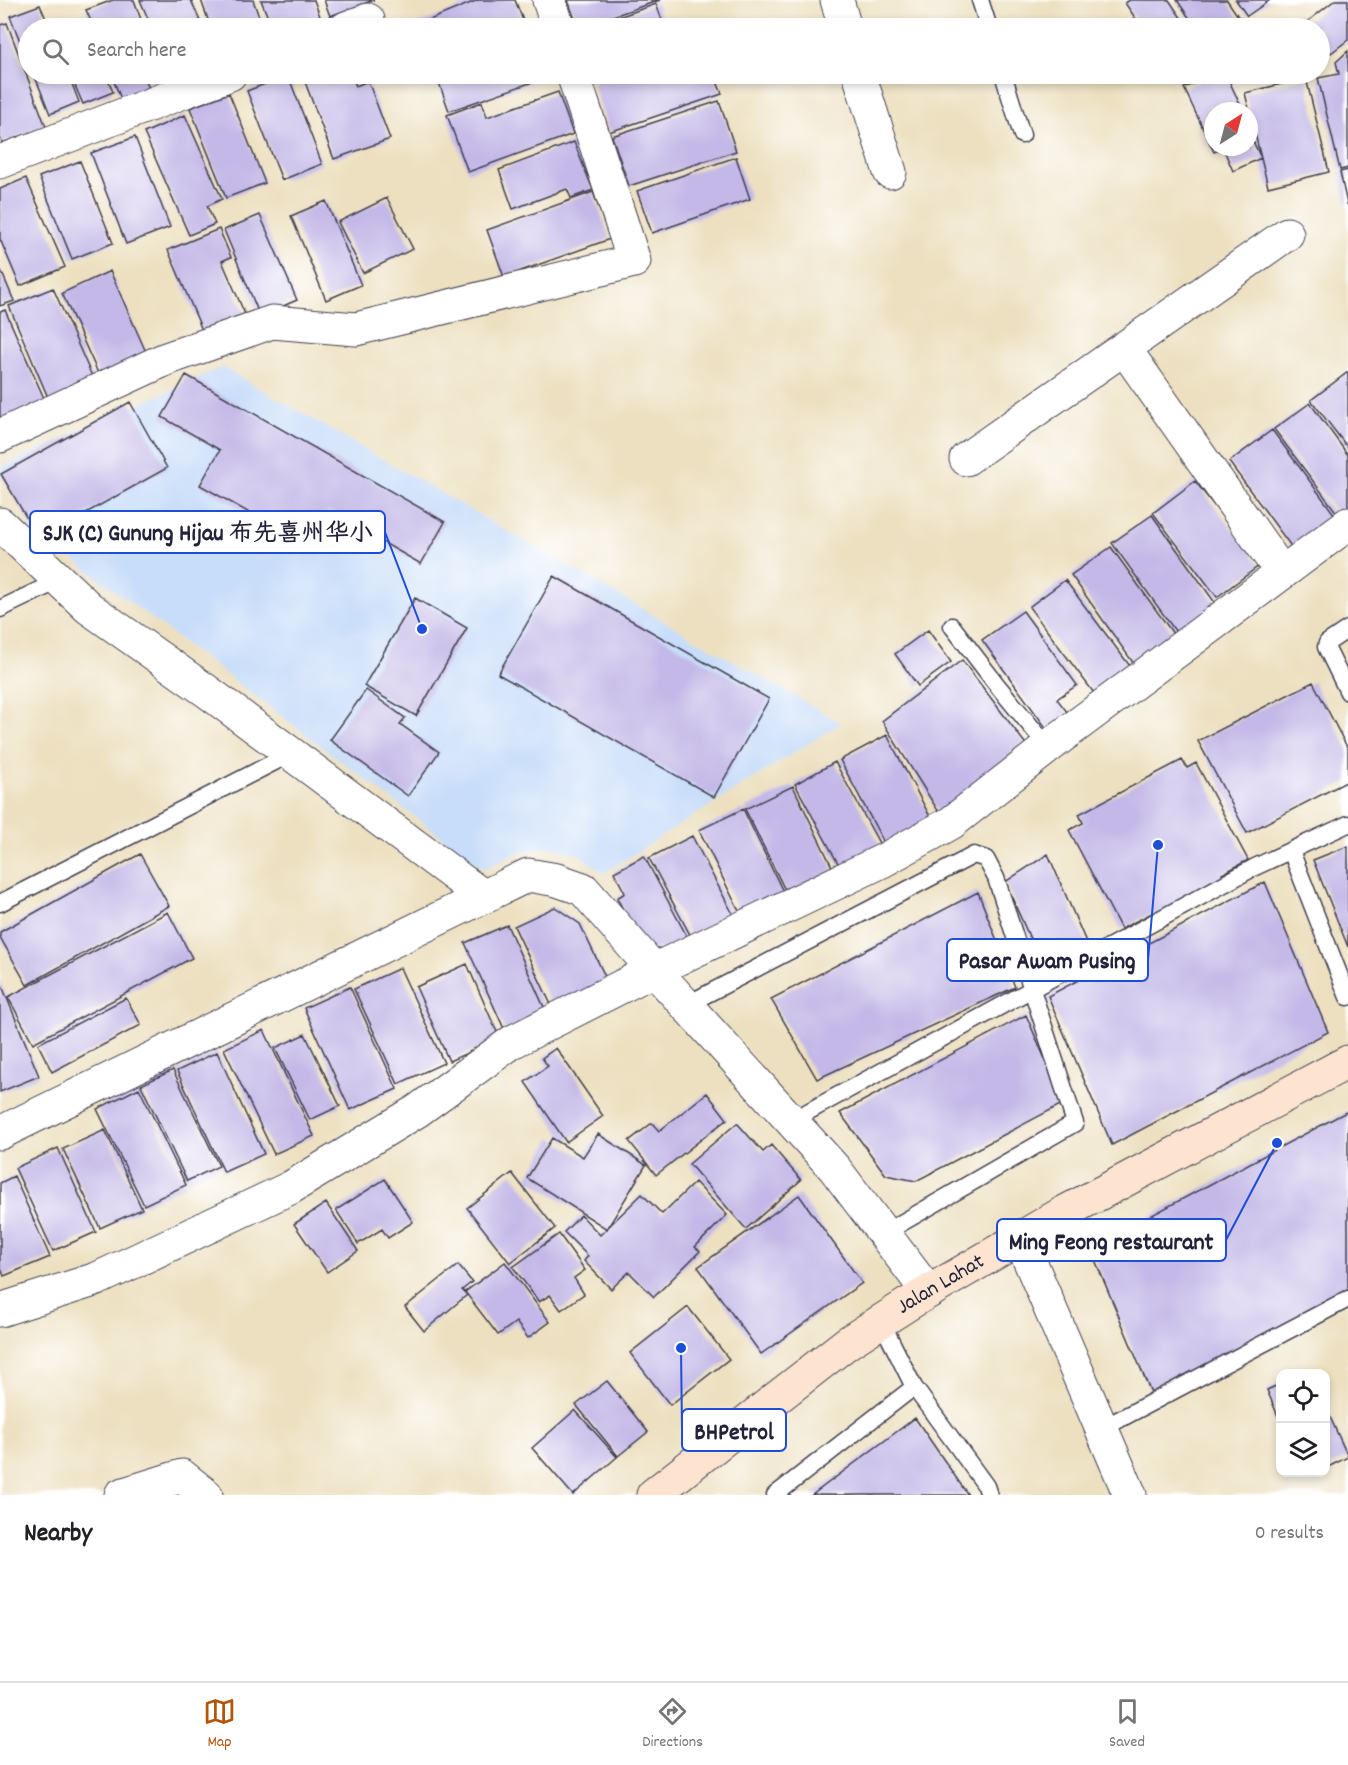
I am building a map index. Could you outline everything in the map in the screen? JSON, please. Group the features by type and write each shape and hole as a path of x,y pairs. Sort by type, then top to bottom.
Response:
{"main road":[{"name":"Jalan Lahat","path":"660,1493 847,1343 881,1321 1063,1213 1348,1062"}],"street":[{"path":"549,0 555,18"},
{"path":"837,0 842,18"},
{"path":"0,162 204,84"},
{"path":"0,436 166,358 272,322 356,329 634,261 576,84"},
{"path":"862,84 890,172"},
{"path":"966,459 1287,234"},
{"path":"1124,348 1282,573"},
{"path":"0,1310 97,1279 290,1188 417,1111 512,1042 654,970 882,861 951,823 1048,747 1348,524"},
{"path":"0,525 89,608 208,692 484,897"},
{"path":"0,1133 528,875 556,880 582,889 835,1169 928,1292"},
{"path":"1020,1238 1130,1495"},
{"path":"121,1495 182,1476 206,1495"}],"lane":[{"path":"980,0 986,18"},
{"path":"1006,84 1022,135"},
{"path":"0,609 60,580"},
{"path":"952,626 997,686 1048,747"},
{"path":"1348,629 1327,643 1326,647 1348,692"},
{"path":"0,903 290,754"},
{"path":"791,1121 1255,867 1348,824"},
{"path":"1291,851 1348,997"},
{"path":"686,1005 974,855 986,859 996,878 1075,1123 884,1233"},
{"path":"1101,1429 1348,1299"},
{"path":"881,1321 914,1387 986,1486 989,1495"},
{"path":"775,1495 914,1387"}],"shaded area":[{"path":"222,367 841,723 604,873 578,854 549,847 518,852 484,869 41,535 0,473 0,468"}],"building":[{"path":"113,0 134,0 140,18 90,18 86,10"},
{"path":"140,0 191,0 199,18 148,18"},
{"path":"201,0 253,0 259,18 207,18"},
{"path":"261,0 314,0 321,18 268,18"},
{"path":"324,0 374,0 330,16"},
{"path":"478,0 515,0 522,18 434,18"},
{"path":"568,0 660,0 607,18 574,18"},
{"path":"1130,0 1169,0 1181,18 1135,18 1125,3"},
{"path":"1177,0 1227,0 1239,18 1189,18"},
{"path":"1236,0 1270,0 1247,16"},
{"path":"1335,0 1348,0 1348,40 1331,53 1330,18 1312,18"},
{"path":"656,4 661,18 616,18"},
{"path":"40,5 46,18 18,18 18,36 10,16"},
{"path":"7,23 18,52 18,84 30,84 46,127 2,143 0,137 0,25"},
{"path":"1348,51 1348,168 1340,170 1319,84 1330,84 1330,76 1339,74 1336,62"},
{"path":"38,84 72,84 79,102 50,114"},
{"path":"74,84 110,84 113,92 83,104"},
{"path":"115,84 147,84 149,88 121,99"},
{"path":"265,84 291,84 322,164 282,180 247,91"},
{"path":"306,84 355,84 356,86 369,84 390,139 334,159"},
{"path":"440,84 527,84 449,111"},
{"path":"593,84 718,84 722,94 609,132"},
{"path":"1193,84 1231,84 1239,102 1204,102 1204,131 1184,88"},
{"path":"1282,84 1307,84 1329,172 1268,187 1258,146 1258,102 1247,102 1245,93"},
{"path":"558,92 573,134 468,172 447,115 482,102 487,117"},
{"path":"229,93 265,183 226,198 190,108"},
{"path":"719,101 736,151 629,186 612,136"},
{"path":"185,115 222,199 207,206 215,224 189,235 144,133"},
{"path":"135,137 170,227 126,244 91,153"},
{"path":"574,142 593,190 571,198 567,189 513,209 499,170"},
{"path":"1258,152 1261,158 1233,171 1226,156 1258,156"},
{"path":"736,157 750,199 652,233 637,191"},
{"path":"80,161 113,243 72,259 39,177"},
{"path":"1348,170 1348,203 1347,204 1340,172"},
{"path":"26,178 65,267 20,286 0,239 0,189"},
{"path":"593,192 610,239 504,277 487,230"},
{"path":"387,198 413,249 363,273 338,222"},
{"path":"326,201 361,285 326,300 291,216"},
{"path":"260,215 297,300 260,316 224,230"},
{"path":"219,229 231,257 222,261 247,319 205,337 168,250"},
{"path":"0,268 14,301 0,306"},
{"path":"110,271 150,361 102,382 62,293"},
{"path":"53,288 95,383 50,402 9,306"},
{"path":"5,310 47,405 0,425 0,312"},
{"path":"1348,372 1348,448 1311,400"},
{"path":"186,375 445,522 421,564 328,511 308,546 200,485 220,450 162,417"},
{"path":"130,402 167,468 39,539 1,474"},
{"path":"1310,403 1348,455 1348,517 1343,521 1274,429"},
{"path":"1272,430 1343,526 1299,557 1229,462"},
{"path":"1195,481 1260,565 1217,597 1153,513"},
{"path":"1152,515 1221,611 1181,639 1112,543"},
{"path":"1111,547 1174,635 1134,664 1071,575"},
{"path":"554,576 769,699 714,797 498,674"},
{"path":"1065,580 1130,666 1094,693 1029,607"},
{"path":"415,598 467,628 416,716 364,686"},
{"path":"1023,611 1077,685 1057,699 1068,713 1047,729 982,640"},
{"path":"928,630 951,662 918,686 895,654"},
{"path":"962,660 1028,747 940,814 882,721"},
{"path":"1313,682 1348,749 1348,781 1247,833 1198,741"},
{"path":"366,690 405,718 400,724 439,752 408,796 330,740"},
{"path":"887,735 936,828 889,852 840,760"},
{"path":"1182,760 1187,768 1196,763 1248,860 1222,874 1226,881 1155,918 1152,913 1121,929 1069,830 1083,823 1079,814"},
{"path":"835,762 886,856 846,878 795,784"},
{"path":"793,786 835,873 788,896 745,809"},
{"path":"743,809 788,902 745,923 699,830"},
{"path":"692,836 737,922 695,944 649,858"},
{"path":"1348,846 1348,947 1313,860"},
{"path":"140,854 169,906 27,985 0,937 0,932"},
{"path":"1048,854 1089,949 1044,970 1005,882"},
{"path":"644,856 692,946 665,960 659,948 647,954 617,898 625,893 614,872"},
{"path":"1265,882 1328,1032 1112,1145 1048,996"},
{"path":"978,892 1015,987 817,1079 771,999"},
{"path":"555,907 580,924 610,987 555,1013 514,926"},
{"path":"168,912 192,958 33,1043 8,997"},
{"path":"507,925 547,1014 506,1033 465,943"},
{"path":"467,964 500,1039 449,1061 416,987"},
{"path":"400,968 444,1063 398,1084 354,989"},
{"path":"0,981 39,1076 0,1092"},
{"path":"350,987 397,1089 350,1110 304,1008"},
{"path":"126,998 141,1025 52,1072 38,1044"},
{"path":"1026,1015 1064,1103 916,1181 886,1175 840,1113"},
{"path":"264,1030 314,1136 274,1154 224,1049"},
{"path":"305,1034 340,1106 310,1120 275,1048"},
{"path":"556,1048 603,1116 566,1142 525,1082 548,1066 542,1058"},
{"path":"217,1052 264,1154 224,1172 177,1071"},
{"path":"173,1070 219,1166 187,1181 141,1085"},
{"path":"139,1088 186,1185 144,1205 97,1109"},
{"path":"707,1093 727,1119 656,1175 629,1141 652,1123 659,1131"},
{"path":"1348,1111 1348,1295 1154,1400 1090,1248"},
{"path":"737,1123 763,1152 771,1145 801,1180 746,1229 689,1164"},
{"path":"105,1130 142,1209 100,1228 63,1149"},
{"path":"598,1134 646,1165 607,1229 527,1178 552,1138 583,1157"},
{"path":"58,1148 96,1232 53,1251 15,1168"},
{"path":"512,1173 555,1228 510,1263 467,1208"},
{"path":"14,1176 50,1257 4,1276 0,1266 0,1183"},
{"path":"385,1179 413,1222 388,1238 382,1229 358,1244 336,1210"},
{"path":"695,1182 727,1215 695,1247 700,1251 654,1297 629,1272 611,1289 584,1261 588,1256 564,1232 581,1215 600,1235 642,1194 662,1214"},
{"path":"799,1195 862,1283 761,1354 698,1267"},
{"path":"326,1203 358,1251 327,1272 294,1224"},
{"path":"559,1234 585,1270 574,1278 584,1294 561,1310 550,1295 539,1302 513,1267"},
{"path":"505,1262 550,1322 528,1338 516,1322 498,1335 465,1292"},
{"path":"458,1265 472,1282 462,1290 467,1295 424,1331 405,1307"},
{"path":"688,1307 729,1359 670,1405 630,1353"},
{"path":"607,1381 648,1432 618,1456 576,1405"},
{"path":"1276,1386 1276,1411 1267,1390"},
{"path":"575,1410 617,1457 573,1495 532,1448"},
{"path":"1330,1417 1348,1457 1330,1466"},
{"path":"915,1418 968,1495 812,1495"}],"place":[{"name":"SJK (C) Gunung Hijau 布先喜州华小","path":"422,629"},
{"name":"Pasar Awam Pusing","path":"1158,845"},
{"name":"Ming Feong restaurant","path":"1277,1143"},
{"name":"BHPetrol","path":"681,1348"}]}
